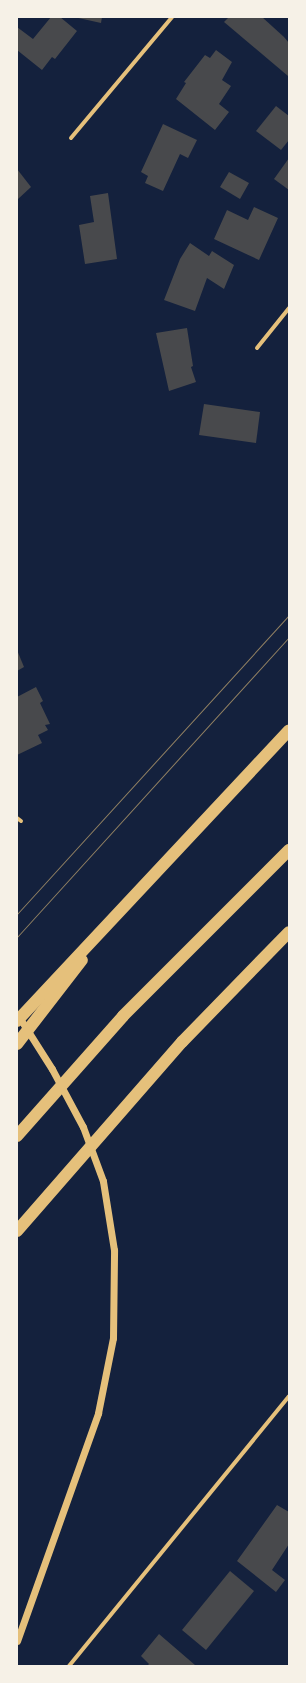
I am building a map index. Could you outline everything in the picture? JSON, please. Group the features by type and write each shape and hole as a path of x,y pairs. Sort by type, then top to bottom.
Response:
{"highway":[{"path":"17,1021 136,891 289,730"},
{"path":"17,1136 123,1016 289,850"},
{"path":"17,1044 136,891"},
{"path":"17,1231 182,1042 289,932"}],"street":[{"path":"70,138 172,17"},
{"path":"257,348 289,308"},
{"path":"17,1014 52,1069 83,1127 103,1181 114,1250 113,1338 98,1413 17,1641"},
{"path":"69,1666 289,1396"}],"building":[{"path":"51,17 60,17 77,31 55,59 52,57 42,70 17,50 17,27 33,39"},
{"path":"74,17 102,17 101,23"},
{"path":"229,17 262,17 284,37 289,43 288,76 224,22"},
{"path":"216,50 232,62 222,80 231,86 219,104 229,112 215,130 176,99 186,83 184,82 205,55 210,58"},
{"path":"276,106 289,116 289,140 281,150 256,131"},
{"path":"163,124 197,140 188,158 180,154 163,191 145,183 148,176 141,172"},
{"path":"289,158 289,190 274,179"},
{"path":"17,169 31,187 17,200"},
{"path":"229,172 249,183 240,199 220,187"},
{"path":"108,193 117,259 85,264 79,225 94,222 90,196"},
{"path":"254,207 278,218 259,260 214,239 227,210 248,220"},
{"path":"190,243 209,256 212,251 234,265 224,289 207,278 195,311 164,300 180,259"},
{"path":"187,328 193,366 191,367 196,382 169,391 156,333"},
{"path":"204,404 260,412 256,443 199,435"},
{"path":"17,650 24,667 17,671"},
{"path":"36,687 43,701 40,703 50,724 45,725 48,730 38,735 42,743 17,755 17,697"},
{"path":"277,1505 289,1512 289,1544 272,1570 285,1580 276,1592 237,1561"},
{"path":"230,1571 254,1591 206,1650 182,1630"},
{"path":"159,1634 195,1665 147,1666 149,1664 141,1656"}],"tram line":[{"path":"17,914 289,615"},
{"path":"17,937 289,637"}]}
